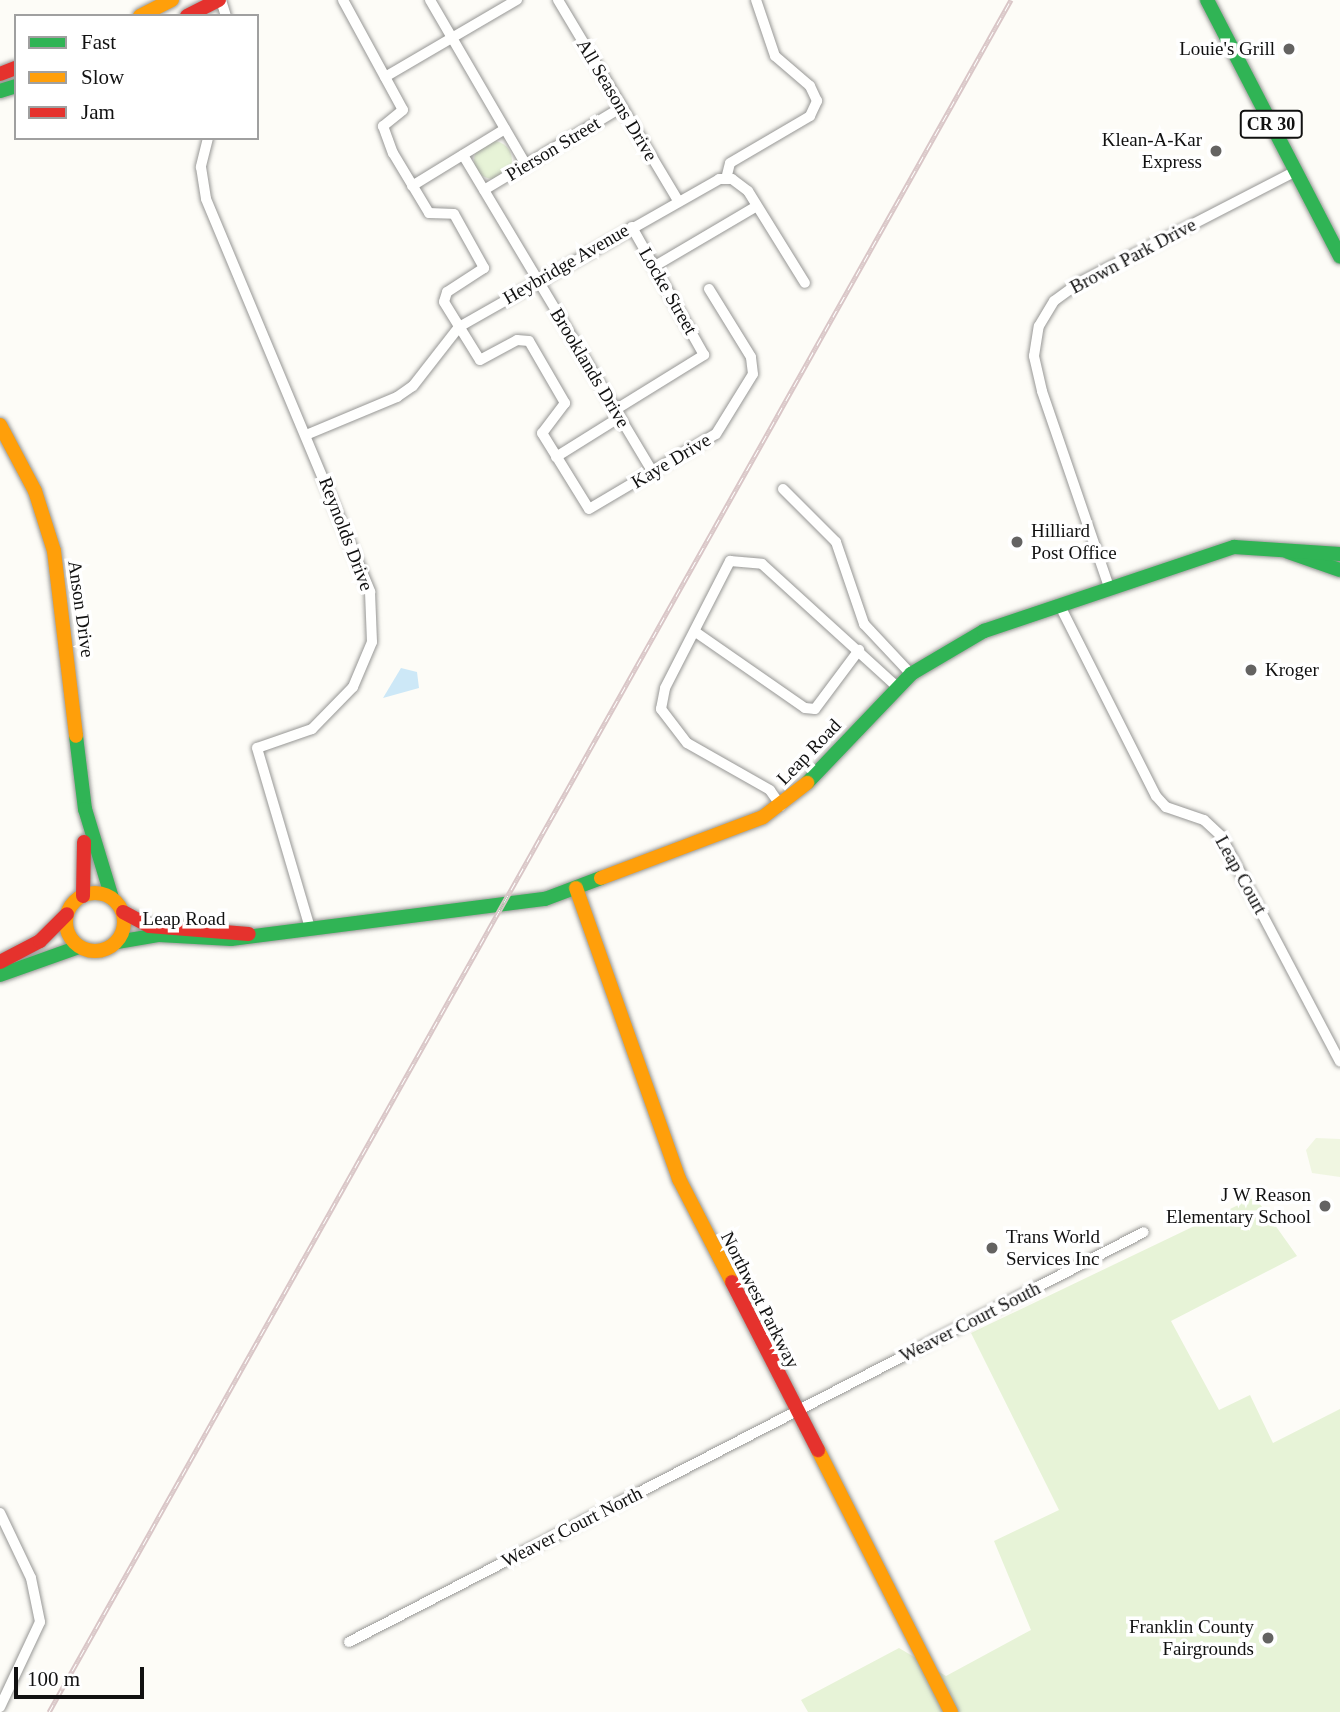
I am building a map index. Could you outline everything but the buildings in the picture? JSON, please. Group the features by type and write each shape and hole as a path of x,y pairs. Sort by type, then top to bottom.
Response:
{"street":[{"path":"144,14 172,0"},
{"path":"191,14 220,0"},
{"path":"343,0 403,110 382,132 433,217 454,214 484,268 444,296 459,327 480,359 517,340 529,341 565,403 542,428 556,457 617,413"},
{"path":"430,0 526,165"},
{"path":"385,77 516,0"},
{"name":"All Seasons Drive","path":"558,0 677,199"},
{"path":"756,0 775,56 810,86 817,101 810,116 730,163 726,178 739,182 805,283"},
{"name":"CR 30","path":"1207,0 1340,257"},
{"name":"Pierson Street","path":"484,190 622,107"},
{"path":"412,186 505,129"},
{"name":"Reynolds Drive","path":"208,140 201,167 206,199 363,571 373,612 369,651 341,703 293,739 257,748 310,928"},
{"name":"Brooklands Drive","path":"463,155 653,472"},
{"name":"Brown Park Drive","path":"1110,587 1042,391 1034,356 1039,326 1054,301 1079,283 1296,171"},
{"name":"Heybridge Avenue","path":"306,435 413,386 459,327 677,199 726,178"},
{"path":"654,266 757,206"},
{"name":"Locke Street","path":"617,413 704,355 632,227"},
{"name":"Kaye Drive","path":"556,457 589,509 716,434 753,374 751,357 709,289"},
{"name":"Anson Drive","path":"0,425 35,491 54,551 85,809 83,896"},
{"path":"783,489 836,542 864,624 911,674"},
{"name":"Leap Road","path":"117,942 251,934 526,904 726,836 781,806 911,674 984,631 1234,547 1340,554"},
{"name":"Leap Road","path":"1283,550 1340,570"},
{"path":"781,806 770,790 670,728 662,709 665,688 697,632 721,571 730,561 747,559 762,564 897,687"},
{"name":"Leap Court","path":"1059,604 1156,796 1166,807 1204,820 1221,836 1340,1062"},
{"path":"697,632 805,708 815,709 859,650"},
{"name":"Anson Drive","path":"85,809 111,898"},
{"name":"Northwest Parkway","path":"576,888 679,1179 795,1412 951,1712"},
{"path":"0,962 40,941 83,896 111,898 123,912 117,942 99,952 79,947 0,975"},
{"name":"Leap Road","path":"123,912 149,926 226,927 251,934"},
{"path":"67,914 68,932 79,947"},
{"name":"Weaver Court South","path":"795,1412 1144,1232"},
{"name":"Weaver Court North","path":"349,1642 795,1412"},
{"path":"0,1513 31,1578 40,1622 0,1707"}],"green space":[{"path":"493,141 507,146 512,160 507,174 493,179 479,174 474,160 479,146"},
{"path":"1316,1138 1340,1139 1340,1177 1312,1173 1306,1150"},
{"path":"1255,1197 1297,1256 1171,1321 1219,1410 1250,1395 1273,1443 1340,1409 1340,1712 808,1712 801,1700 899,1648 946,1676 1031,1630 994,1541 1059,1510 971,1333"}],"water":[{"path":"401,668 417,672 419,688 383,698"}],"railway":[{"path":"49,1712 1011,0"}],"traffic: fast":[{"path":"1207,0 1340,257"},
{"path":"0,91 14,87"},
{"path":"807,783 911,674 984,631 1234,547 1340,554"},
{"path":"1288,552 1340,570"},
{"path":"76,736 85,809 112,898"},
{"path":"117,942 159,935 231,939 545,899 601,878"},
{"path":"0,975 79,947"}],"traffic: slow":[{"path":"144,14 172,0"},
{"path":"0,425 35,491 54,551 76,736"},
{"path":"601,878 763,817 807,783"},
{"path":"576,888 679,1179 732,1282"},
{"path":"89,893 101,893 116,901 124,916 124,922 124,928 116,943 101,951 89,951 74,943 66,928 66,916 74,901 89,893"},
{"path":"818,1450 951,1712"}],"traffic: jam":[{"path":"191,14 219,0"},
{"path":"0,74 14,69"},
{"path":"83,896 84,842"},
{"path":"123,912 149,926 249,934"},
{"path":"0,962 40,941 67,914"},
{"path":"732,1282 818,1450"}],"place":[{"name":"Louie's Grill","path":"1289,49"},
{"name":"Klean-A-Kar Express","path":"1216,151"},
{"name":"Hilliard Post Office","path":"1017,542"},
{"name":"Kroger","path":"1251,670"},
{"name":"J W Reason Elementary School","path":"1325,1206"},
{"name":"Trans World Services Inc","path":"992,1248"},
{"name":"Franklin County Fairgrounds","path":"1268,1638"}]}
